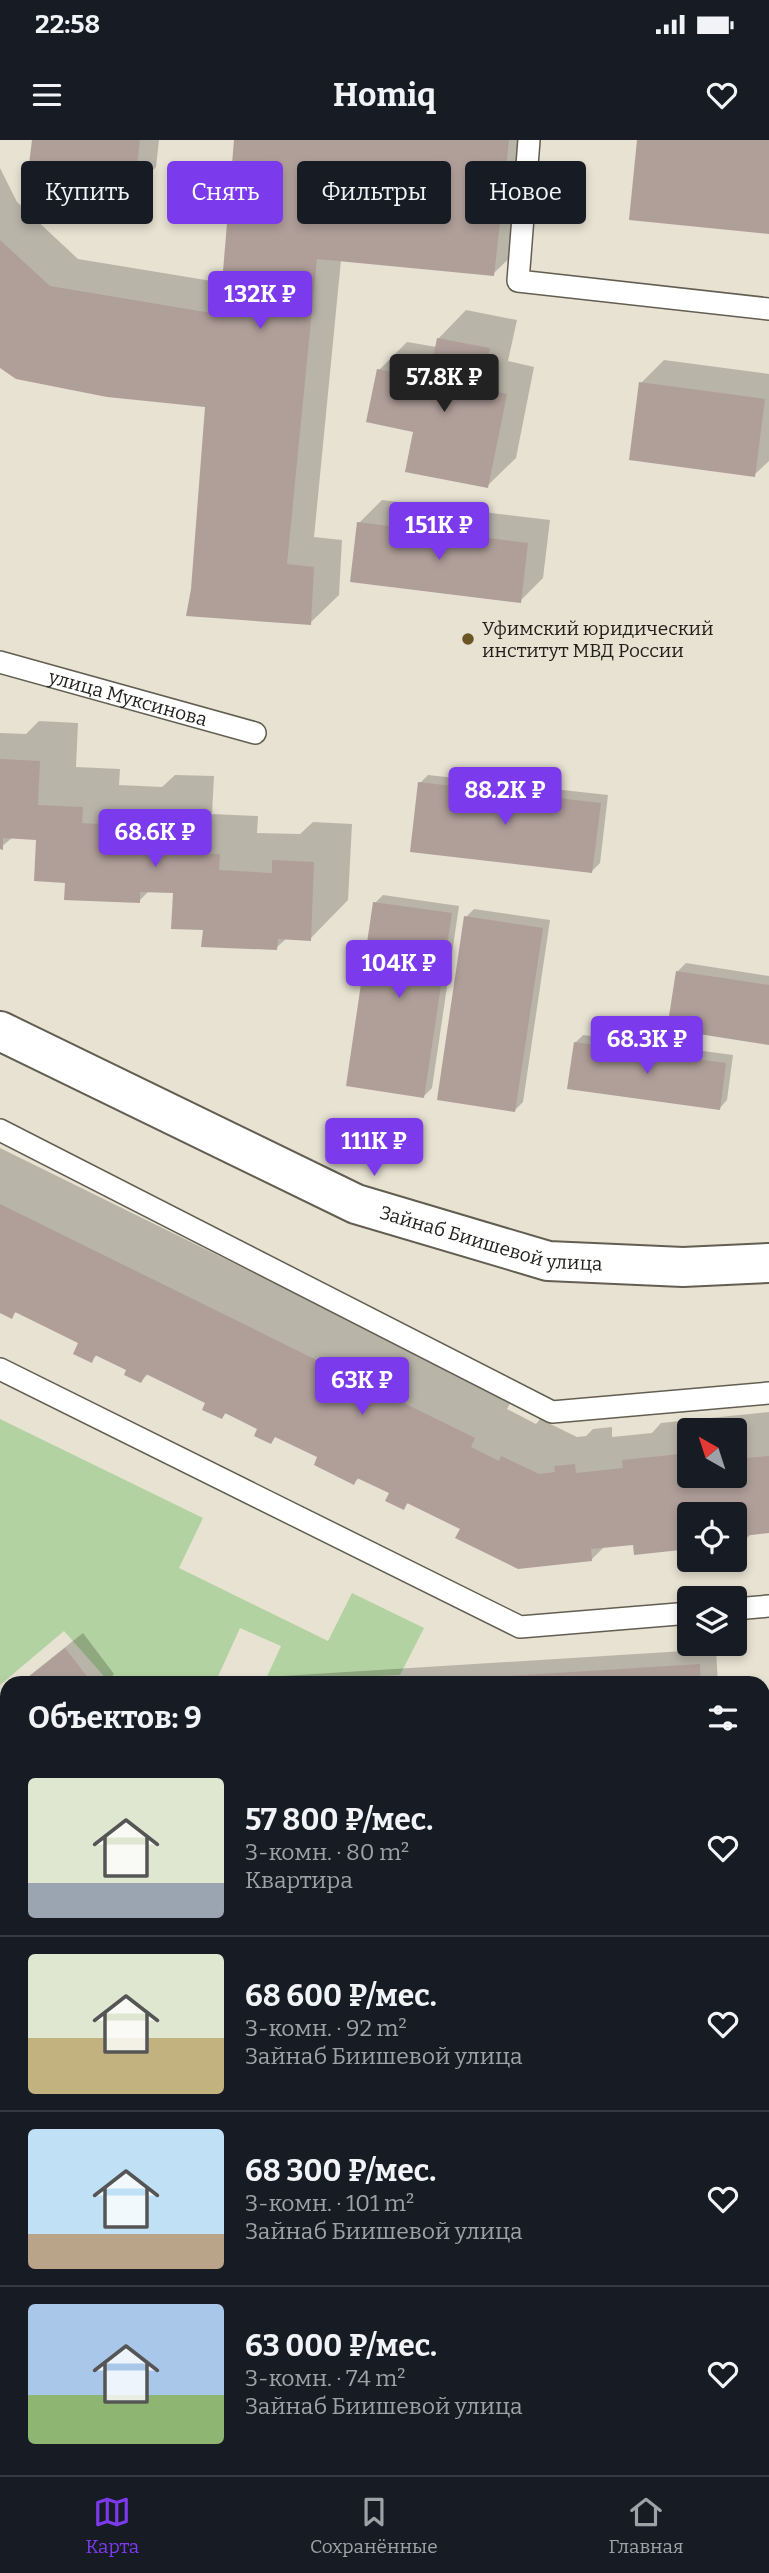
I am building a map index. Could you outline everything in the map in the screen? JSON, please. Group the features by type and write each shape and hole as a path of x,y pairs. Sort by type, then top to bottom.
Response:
{"street":[{"name":"Зайнаб Биишевой улица","path":"0,1031 356,1204 548,1261 683,1267 769,1262"}],"lane":[{"path":"529,140 518,281 769,309"},
{"name":"улица Муксинова","path":"0,663 255,733"},
{"path":"0,1130 552,1412 769,1393"},
{"path":"0,1369 520,1627 677,1614"},
{"path":"747,1608 769,1606"}],"green space":[{"path":"0,1419 203,1518 179,1568 328,1641 352,1593 424,1628 400,1675 267,1676 281,1646 240,1628 218,1676 104,1676 64,1631 11,1676 0,1676"}],"building":[{"path":"32,140 140,140 138,161 29,161"},
{"path":"234,140 509,140 507,161 465,161 465,224 500,224 494,276 317,259 287,564 314,567 311,625 186,616 191,589 205,407 107,397 16,379 0,368 0,240 50,286 223,315 222,283 227,224 283,224 283,161 232,161"},
{"path":"637,140 769,140 769,234 629,220"},
{"path":"437,338 490,348 481,389 507,394 488,488 405,472 413,432 366,422 377,369 429,379"},
{"path":"639,382 765,399 755,477 629,460"},
{"path":"357,522 528,543 521,603 350,582"},
{"path":"0,759 40,761 38,805 83,807 82,823 134,826 135,812 177,814 175,852 220,854 219,870 272,873 272,860 314,862 311,941 278,939 277,950 201,947 203,930 171,929 173,893 140,892 140,903 64,900 65,883 34,881 36,840 3,838 3,850 0,849"},
{"path":"418,782 601,803 592,873 410,852"},
{"path":"373,902 452,913 424,1098 346,1086"},
{"path":"464,916 543,928 515,1112 437,1100"},
{"path":"676,971 769,985 769,1045 667,1029"},
{"path":"574,1042 726,1063 720,1110 567,1089"},
{"path":"0,1204 475,1438 471,1447 499,1461 501,1456 539,1474 555,1472 554,1466 575,1464 576,1473 623,1468 622,1460 677,1454 677,1488 747,1488 747,1458 769,1456 769,1533 747,1536 747,1502 677,1502 677,1550 634,1555 633,1545 591,1549 592,1561 518,1569 455,1538 460,1529 407,1503 404,1510 385,1501 389,1493 357,1478 354,1485 314,1465 317,1457 275,1437 271,1444 254,1436 257,1429 225,1413 222,1419 202,1410 205,1403 146,1374 141,1383 124,1375 126,1370 95,1355 92,1363 73,1354 78,1343 15,1312 12,1319 0,1313"},
{"path":"65,1648 87,1676 30,1676"},
{"path":"700,1664 701,1676 509,1676"}],"place":[{"name":"Уфимский юридический институт МВД России","path":"468,639"}]}
